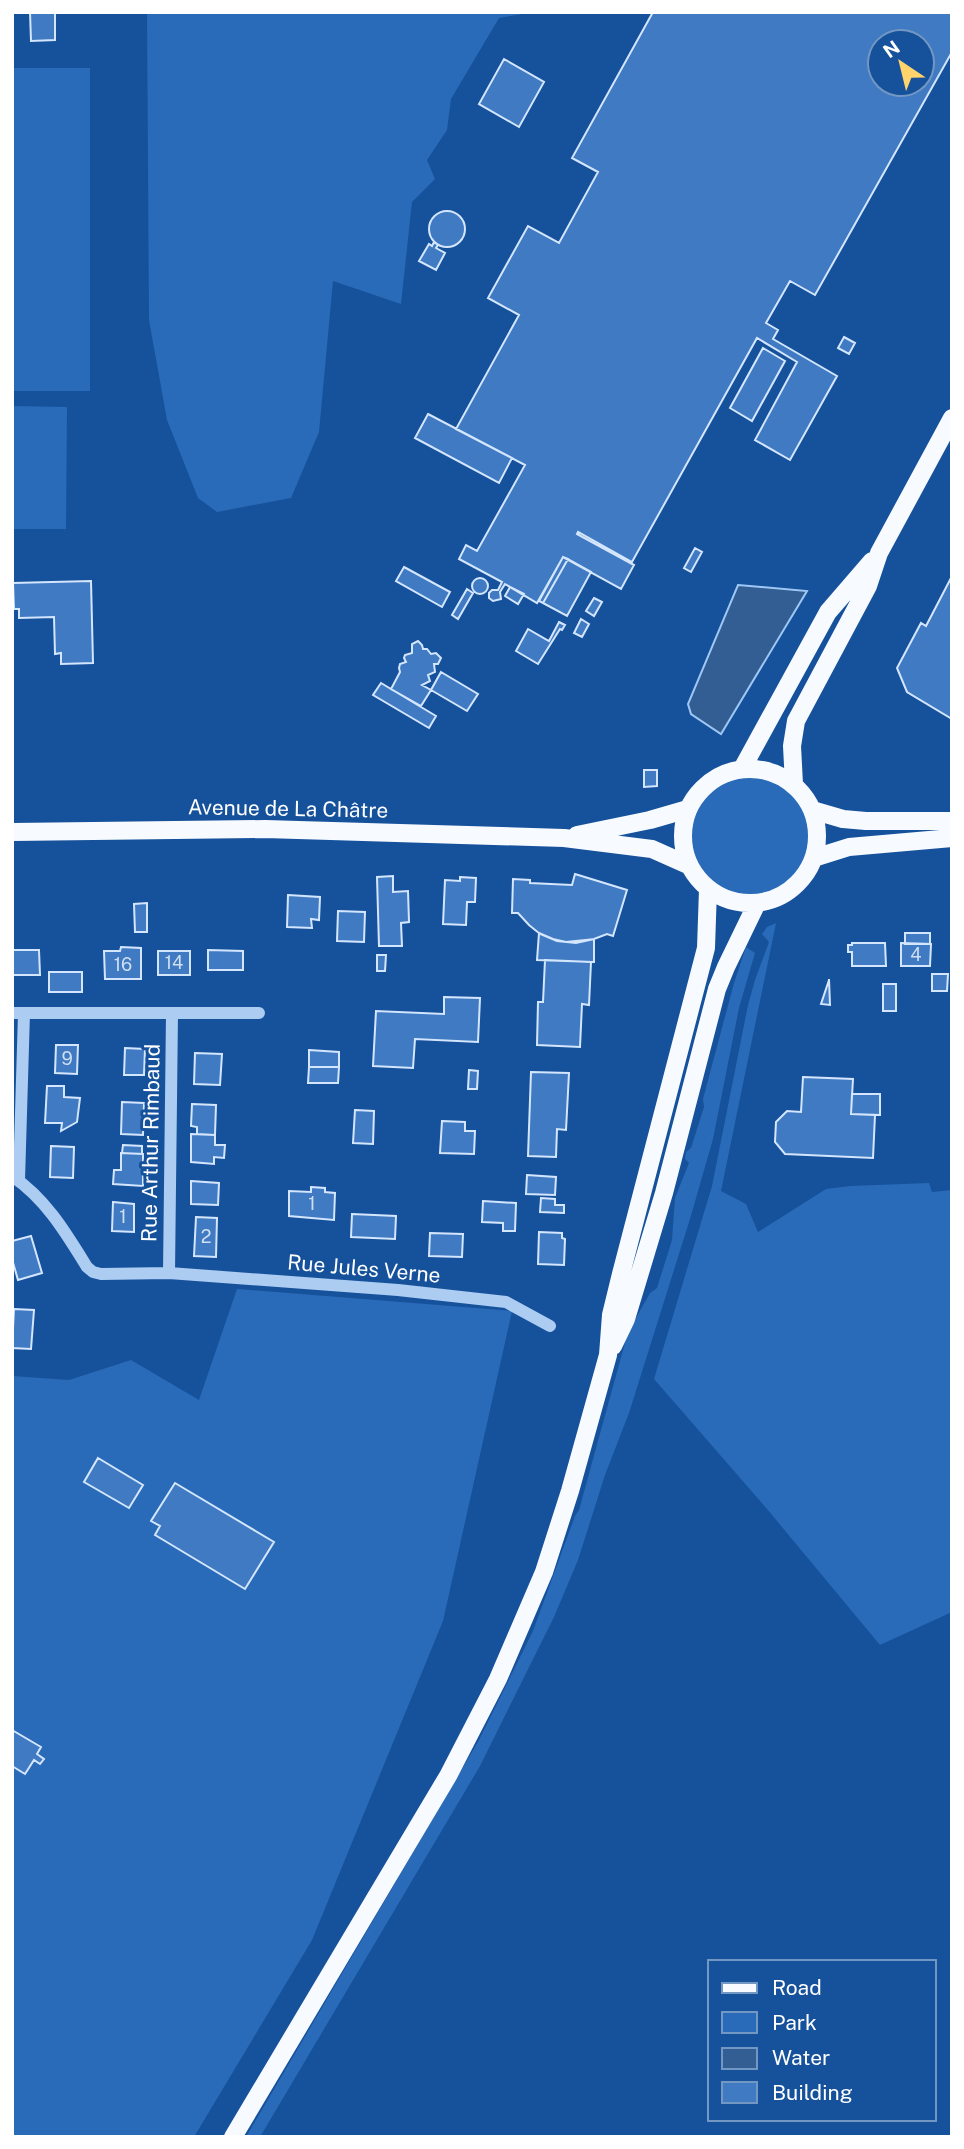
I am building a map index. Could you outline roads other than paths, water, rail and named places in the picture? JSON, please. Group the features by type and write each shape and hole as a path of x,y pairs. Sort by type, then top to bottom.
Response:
{"main road":[{"path":"794,785 792,746 796,720 868,586 879,553 952,418"},
{"path":"741,769 828,612 879,553"},
{"path":"741,769 766,770 780,775 794,785 804,795 812,810 818,838 810,867 797,884 782,895 757,904 735,902 708,889 688,864 682,842 682,829 688,809 698,792 711,780 741,769"},
{"name":"Avenue de La Châtre","path":"564,838 688,809"},
{"path":"812,810 866,821 952,821"},
{"name":"Avenue de La Châtre","path":"12,832 265,829 564,838 652,849 688,864"},
{"path":"814,858 849,847 952,838"},
{"path":"608,1355 611,1315 706,948 708,889"},
{"path":"233,2137 448,1776 498,1679 544,1572 608,1355 626,1319 664,1193 717,989 757,904"}],"street":[{"name":"Rue Arthur Rimbaud","path":"15,1178 18,1013 259,1013"},
{"name":"Rue Arthur Rimbaud","path":"169,1273 172,1013"},
{"name":"Rue Jules Verne","path":"15,1178 37,1197 61,1224 87,1267 93,1272 169,1273 506,1301 550,1326"}],"water":[{"path":"738,585 807,591 721,734 691,714 688,704"}]}
